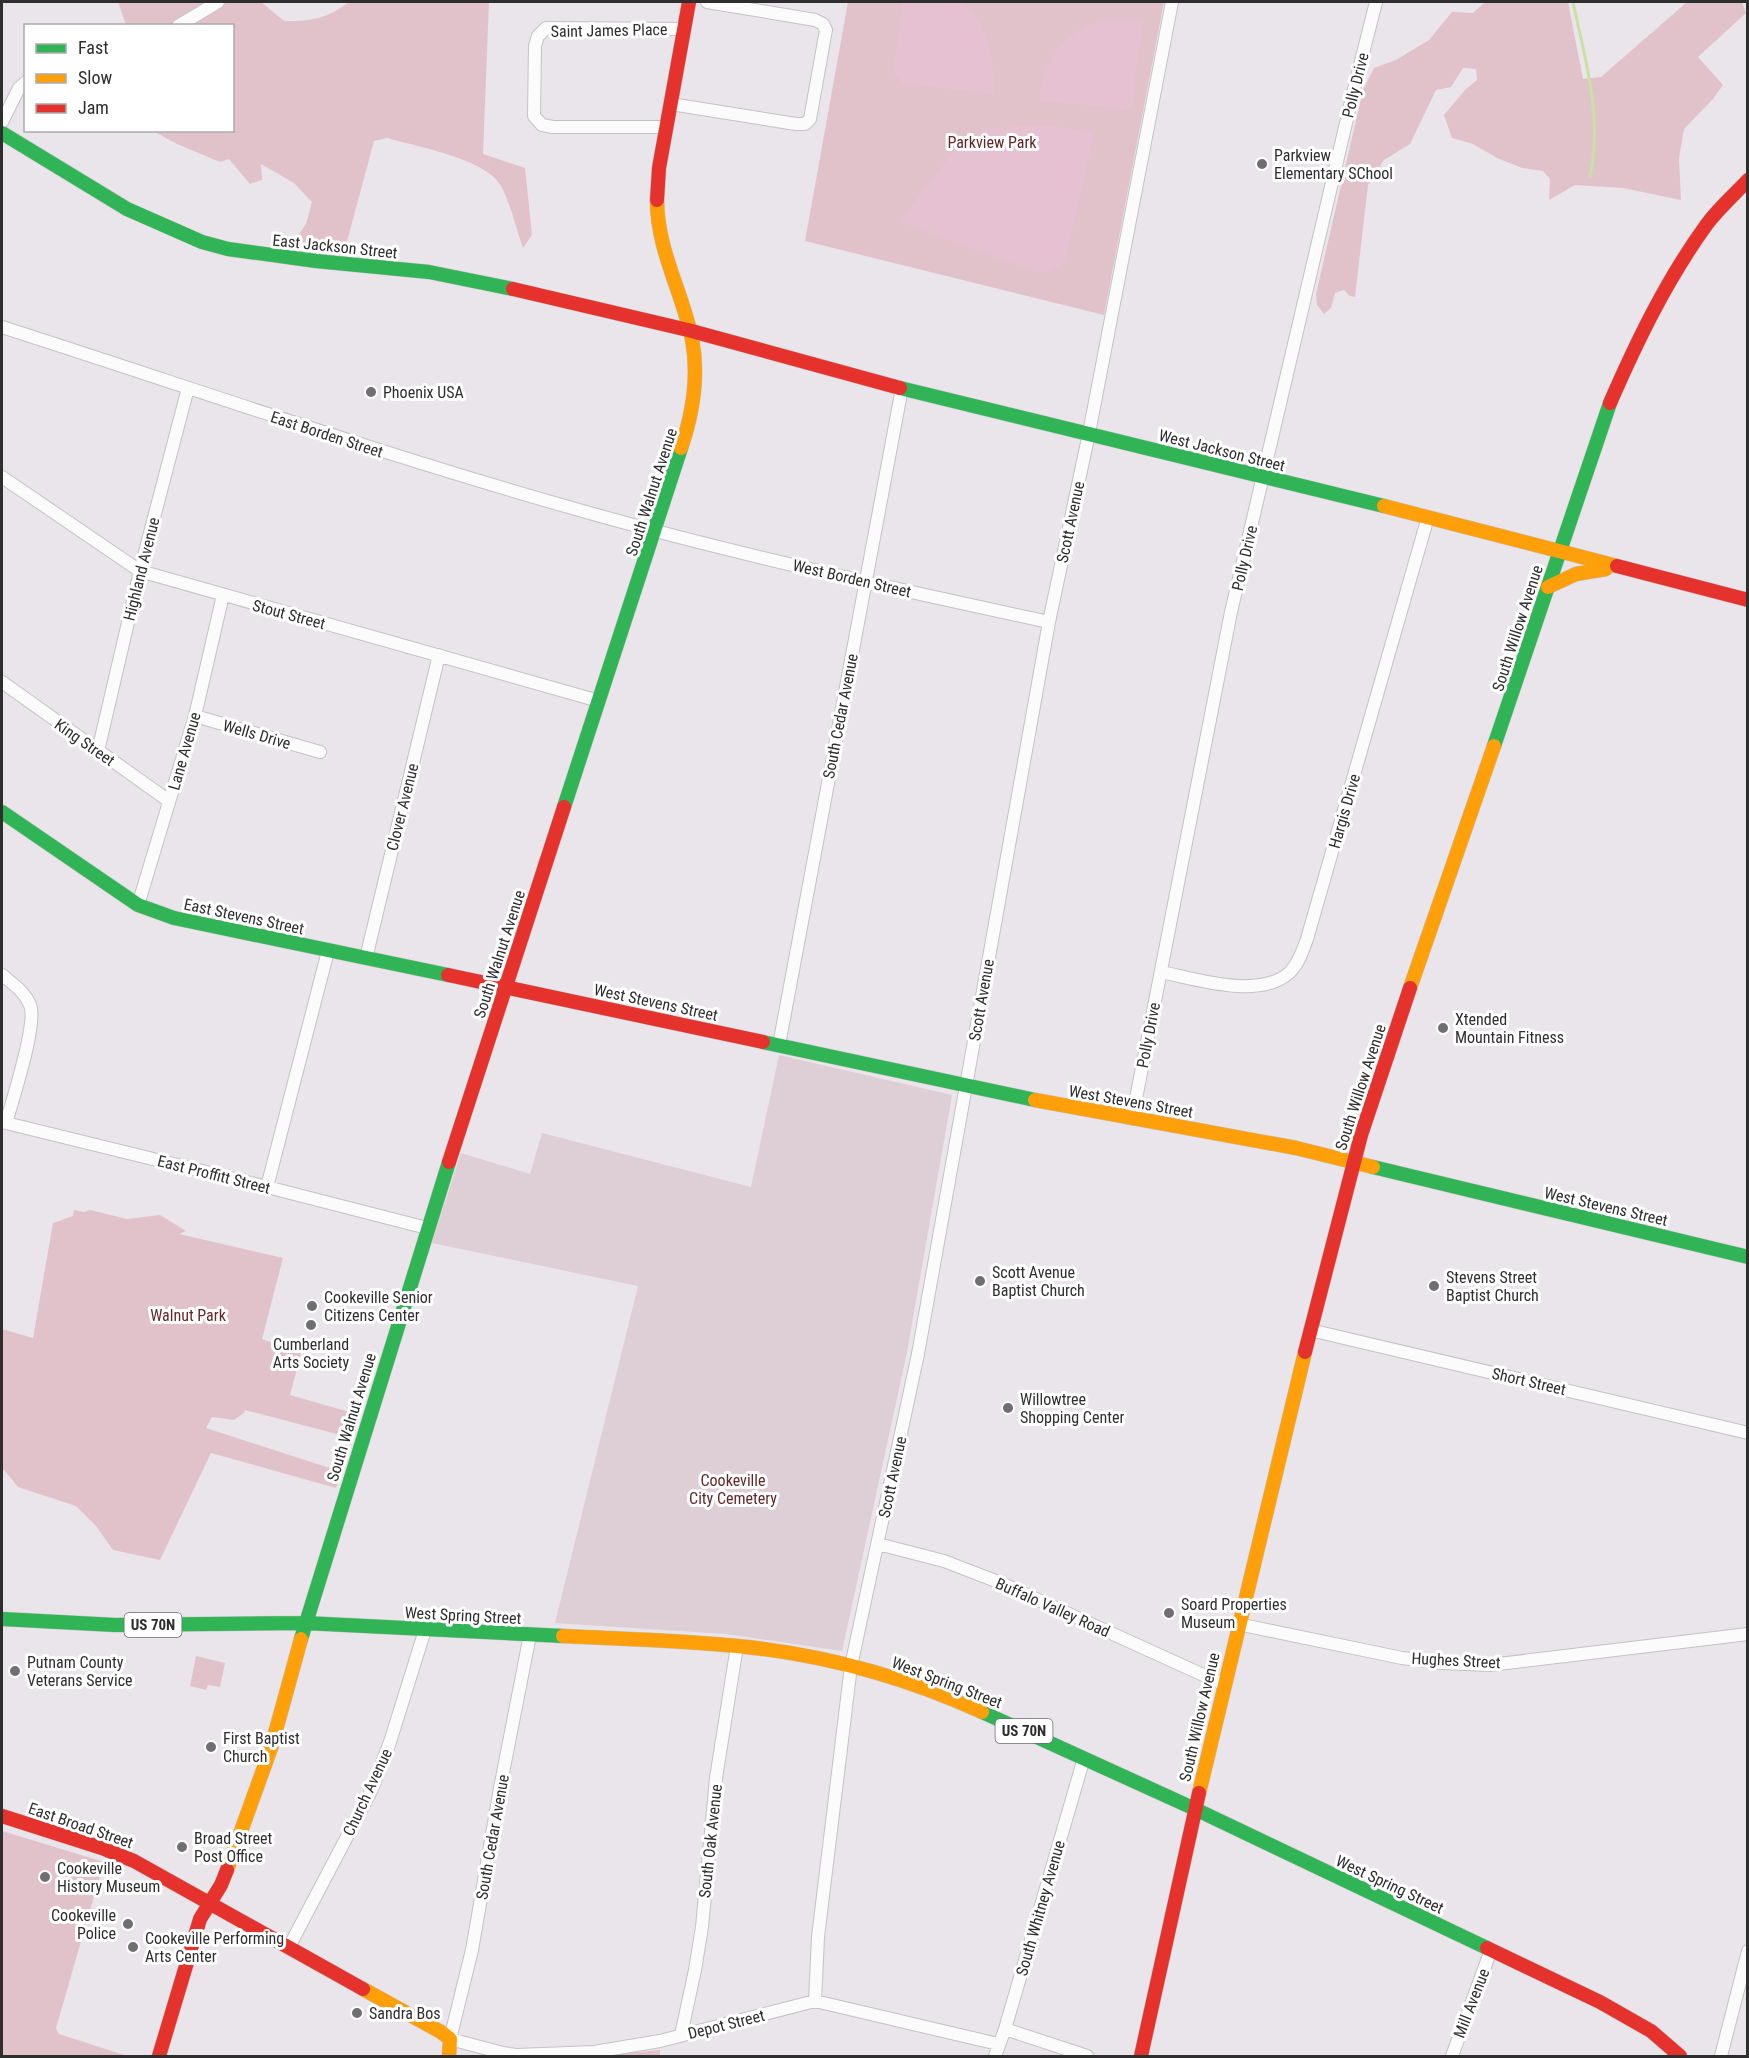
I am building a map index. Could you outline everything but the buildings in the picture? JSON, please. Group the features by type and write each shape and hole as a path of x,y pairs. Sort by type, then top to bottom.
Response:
{"street":[{"path":"181,24 218,2"},
{"name":"South Walnut Avenue","path":"159,2056 200,1919 221,1885 269,1755 305,1623 427,1228 679,461 693,405 694,351 657,219 659,168 689,2"},
{"path":"671,104 796,124 805,124 810,119 826,30 823,24 815,20 707,2"},
{"name":"Scott Avenue","path":"815,2001 818,1937 851,1666 918,1354 1049,622 1089,433 1172,2"},
{"name":"Polly Drive","path":"1132,1119 1231,612 1376,2"},
{"name":"Saint James Place","path":"667,128 553,127 542,124 534,116 535,46 538,36 546,28 685,29"},
{"path":"2,122 3,115 24,84"},
{"name":"East Jackson Street","path":"2,133 127,209 219,247 255,254 429,272 561,299 688,330"},
{"name":"South Willow Avenue","path":"1141,2056 1223,1684 1310,1329 1353,1162 1372,1099 1460,848 1606,413 1623,371 1657,305 1708,224 1748,180"},
{"name":"East Borden Street","path":"2,327 370,448 656,531"},
{"name":"West Jackson Street","path":"688,330 902,388 1428,517 1748,600"},
{"name":"Highland Avenue","path":"98,751 140,572 188,388"},
{"name":"South Cedar Avenue","path":"778,1045 902,388"},
{"name":"Stout Street","path":"2,477 140,572 599,701"},
{"name":"Hargis Drive","path":"1161,972 1240,986 1258,986 1272,984 1290,972 1300,958 1428,517"},
{"name":"West Borden Street","path":"656,531 866,582 1049,622"},
{"path":"1548,587 1588,569 1625,568"},
{"name":"Lane Avenue","path":"138,905 195,716 223,596"},
{"name":"Clover Avenue","path":"366,958 439,655"},
{"name":"King Street","path":"2,682 169,801"},
{"name":"Wells Drive","path":"195,716 320,752"},
{"name":"East Stevens Street","path":"2,812 138,905 156,913 506,987"},
{"path":"267,1186 328,951"},
{"path":"2,975 21,990 31,1007 31,1027 4,1123"},
{"name":"West Stevens Street","path":"506,987 965,1086 1296,1148 1748,1257"},
{"name":"East Proffitt Street","path":"4,1123 267,1186 427,1228"},
{"name":"Short Street","path":"1310,1329 1748,1433"},
{"name":"Buffalo Valley Road","path":"878,1544 944,1561 1000,1583 1223,1684"},
{"name":"US 70N","path":"2,1618 115,1625 305,1623"},
{"name":"West Spring Street","path":"305,1623 737,1646 788,1653 851,1666 904,1681 946,1697 1195,1809 1600,2002 1651,2031 1680,2056"},
{"name":"Hughes Street","path":"1238,1624 1402,1658 1442,1663 1490,1665 1748,1634"},
{"name":"Church Avenue","path":"289,1947 372,1789 390,1742 425,1630"},
{"name":"South Cedar Avenue","path":"450,2039 472,1950 530,1635"},
{"name":"South Oak Avenue","path":"681,2035 702,1928 716,1778 737,1646"},
{"name":"South Whitney Avenue","path":"995,2056 1005,2029 1084,1758"},
{"name":"East Broad Street","path":"2,1816 127,1857 450,2039"},
{"name":"Mill Avenue","path":"1452,2056 1491,1950"},
{"path":"1721,2056 1748,1951"},
{"name":"Depot Street","path":"450,2039 503,2053 544,2055 628,2047 815,2001 998,2044"},
{"path":"1005,2029 1087,2056"},
{"path":"449,2056 450,2039"}],"green space":[{"path":"118,2 261,2 284,21 319,18 349,2 489,2 483,154 525,168 532,235 523,248 511,209 501,186 493,176 466,161 387,138 374,141 345,249 292,244 306,224 312,202 294,183 261,164 262,180 250,184 229,159 220,162 155,132 234,132 234,24 126,24"},
{"name":"Parkview Park","path":"848,2 1164,2 1104,315 805,241"},
{"path":"903,2 960,2 970,11 984,32 988,44 993,69 993,94 903,83 893,72"},
{"path":"1485,2 1568,2 1583,79 1601,77 1687,2 1742,2 1746,13 1698,57 1723,85 1713,99 1684,129 1679,158 1681,200 1623,188 1575,185 1549,200 1550,179 1543,171 1522,168 1497,158 1473,144 1452,138 1444,115 1465,90 1477,80 1476,69 1463,68 1451,87 1436,90 1410,144 1384,160 1368,185 1355,297 1350,296 1344,290 1335,293 1331,308 1324,314 1317,305 1316,294 1363,90 1374,68 1396,60 1429,40 1452,12 1473,13"},
{"path":"1109,19 1126,19 1143,23 1132,105 1124,111 1100,106 1039,101 1046,71 1059,47 1080,30"},
{"path":"1045,125 1094,133 1065,260 1059,266 1046,272 1037,272 900,222 947,161 967,140 983,131"},
{"name":"Cookeville City Cemetery","path":"779,1055 952,1095 907,1352 842,1651 726,1634 555,1623 638,1286 432,1243 461,1153 530,1174 542,1133 751,1187"},
{"name":"Walnut Park","path":"74,1210 84,1212 90,1210 127,1219 160,1215 186,1231 179,1234 283,1258 262,1339 301,1353 290,1395 360,1415 352,1438 245,1410 234,1420 212,1417 206,1428 342,1472 336,1488 211,1453 160,1560 113,1550 96,1526 76,1506 18,1487 2,1470 2,1329 33,1338 53,1223 73,1216"},
{"path":"196,1656 225,1663 220,1687 208,1685 206,1690 190,1686"},
{"path":"2,1831 104,1862 56,2028 59,2034 127,2056 2,2056"},
{"path":"660,2050 660,2056 594,2056"}],"waterway":[{"path":"1573,2 1591,88 1595,132 1590,176"}],"traffic: fast":[{"path":"2,133 127,209 202,242 228,249 316,261 429,272 513,289"},
{"path":"900,388 1384,506"},
{"path":"1494,746 1610,403"},
{"path":"564,807 681,448"},
{"path":"2,812 138,905 174,918 448,975"},
{"path":"763,1042 1035,1100"},
{"path":"301,1639 449,1162"},
{"path":"1373,1167 1748,1257"},
{"path":"2,1619 115,1625 305,1623 563,1636"},
{"path":"982,1712 1195,1809 1487,1948"}],"traffic: slow":[{"path":"657,200 665,253 688,321 694,353 694,394 681,448"},
{"path":"1384,506 1617,566"},
{"path":"1548,587 1576,574 1606,569"},
{"path":"1410,988 1494,746"},
{"path":"1035,1100 1296,1148 1373,1167"},
{"path":"1199,1793 1305,1352"},
{"path":"563,1636 715,1644 800,1655 893,1678 982,1712"},
{"path":"227,1870 271,1748 301,1639"},
{"path":"363,1989 450,2039 449,2056"}],"traffic: jam":[{"path":"657,200 659,168 689,2"},
{"path":"1610,403 1642,334 1679,266 1712,218 1748,180"},
{"path":"513,289 688,330 900,388"},
{"path":"1617,566 1748,600"},
{"path":"449,1162 564,807"},
{"path":"448,975 763,1042"},
{"path":"1305,1352 1361,1135 1410,988"},
{"path":"1141,2056 1199,1793"},
{"path":"2,1816 102,1848 134,1861 363,1989"},
{"path":"159,2056 200,1919 221,1885 227,1870"},
{"path":"1487,1948 1600,2002 1651,2031 1680,2056"}],"place":[{"name":"Parkview Elementary SChool","path":"1262,164"},
{"name":"Phoenix USA","path":"371,392"},
{"name":"Xtended Mountain Fitness","path":"1443,1028"},
{"name":"Scott Avenue Baptist Church","path":"980,1281"},
{"name":"Stevens Street Baptist Church","path":"1434,1286"},
{"name":"Cookeville Senior Citizens Center","path":"312,1306"},
{"name":"Cumberland Arts Society","path":"311,1325"},
{"name":"Willowtree Shopping Center","path":"1008,1408"},
{"name":"Soard Properties Museum","path":"1169,1613"},
{"name":"Putnam County Veterans Service","path":"15,1671"},
{"name":"First Baptist Church","path":"211,1747"},
{"name":"Broad Street Post Office","path":"182,1847"},
{"name":"Cookeville History Museum","path":"45,1877"},
{"name":"Cookeville Police","path":"128,1924"},
{"name":"Cookeville Performing Arts Center","path":"133,1947"},
{"name":"Sandra Bos","path":"357,2013"}]}
